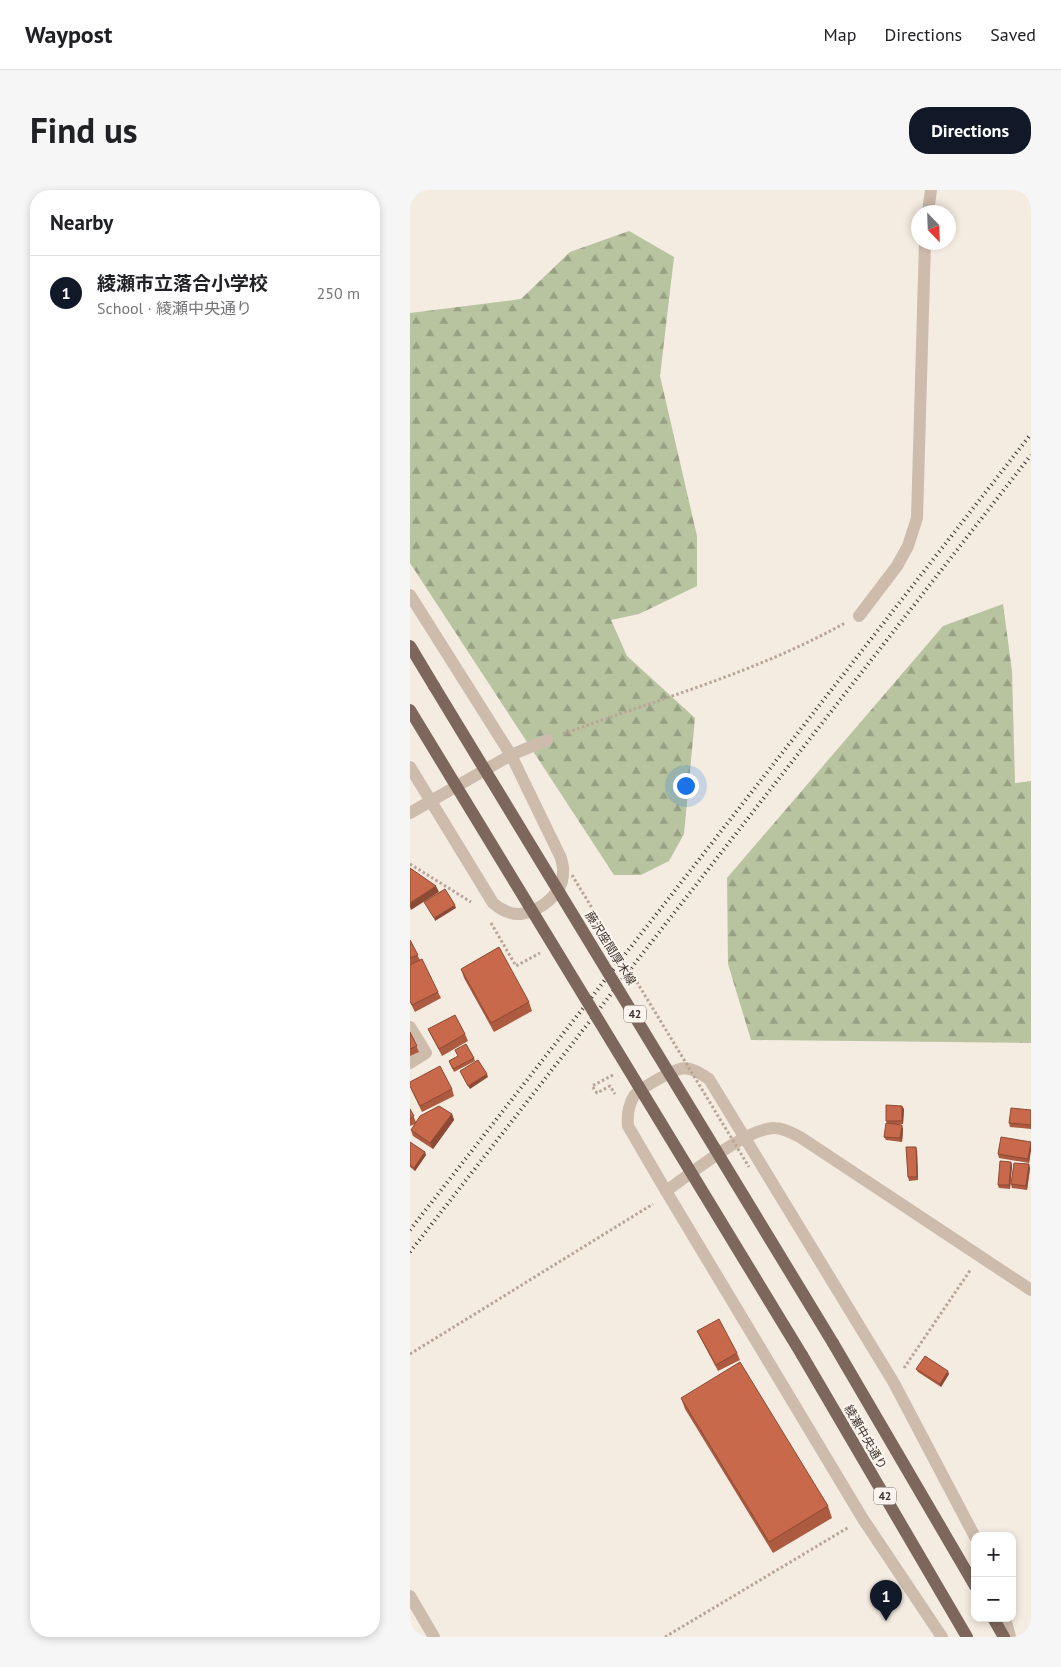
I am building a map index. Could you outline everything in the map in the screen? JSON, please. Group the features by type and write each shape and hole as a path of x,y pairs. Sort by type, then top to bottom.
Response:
{"main road":[{"name":"藤沢座間厚木線","path":"410,646 833,1343"},
{"name":"綾瀬中央通り","path":"410,710 802,1355 967,1637"},
{"name":"綾瀬中央通り","path":"833,1343 971,1579"},
{"path":"995,1622 1004,1637"}],"street":[{"path":"929,205 931,190"},
{"path":"858,616 897,566 908,546 917,518 926,250"},
{"path":"410,594 511,755 561,858 564,875 558,890 543,906 520,914 503,911 492,903 410,767"},
{"path":"410,813 511,755 547,740"},
{"path":"410,1026 426,1053 410,1063"},
{"path":"942,1637 862,1519 628,1126 627,1114 634,1095 682,1068 697,1071 709,1079 894,1383 972,1532"},
{"path":"666,1191 745,1137 762,1129 776,1128 800,1137 1031,1290"},
{"path":"410,1596 434,1637"},
{"path":"1006,1622 1010,1637"}],"path":[{"path":"547,740 649,702 723,680 798,648 858,616"},
{"path":"410,864 472,902"},
{"path":"488,919 516,966 540,953"},
{"path":"610,1086 597,1093 592,1086 613,1075"},
{"path":"410,1354 651,1206 666,1191"},
{"path":"894,1383 979,1257"},
{"path":"665,1637 862,1519"}],"green space":[{"path":"629,231 674,257 660,376 697,536 697,586 639,614 611,620 627,656 695,718 684,834 669,861 641,875 614,875 410,563 410,313 521,299 570,252"},
{"path":"1003,604 1012,671 1015,783 1031,781 1031,1043 751,1040 728,964 727,878 943,626"}],"building":[{"path":"410,868 436,886 410,903"},
{"path":"445,889 455,905 434,918 424,902"},
{"path":"410,940 418,955 410,958"},
{"path":"499,947 529,1002 491,1023 461,969"},
{"path":"422,959 438,992 412,1005 410,1001 410,965"},
{"path":"455,1015 465,1034 439,1049 428,1029"},
{"path":"410,1032 417,1046 410,1049"},
{"path":"466,1044 474,1058 453,1069 449,1061 458,1056 455,1050"},
{"path":"478,1060 487,1074 468,1086 460,1071"},
{"path":"440,1066 452,1089 420,1106 410,1086 410,1082"},
{"path":"886,1105 902,1106 902,1121 886,1121"},
{"path":"439,1106 452,1114 430,1143 411,1130 420,1116"},
{"path":"1011,1108 1031,1110 1031,1125 1009,1123"},
{"path":"410,1109 414,1116 410,1119"},
{"path":"886,1123 902,1125 900,1138 884,1137"},
{"path":"1001,1137 1031,1142 1028,1159 998,1154"},
{"path":"410,1142 425,1152 414,1168 410,1165"},
{"path":"906,1147 916,1147 917,1177 908,1177"},
{"path":"1000,1161 1011,1162 1009,1185 998,1185"},
{"path":"1014,1163 1029,1164 1026,1186 1011,1184"},
{"path":"719,1319 737,1353 716,1365 697,1331"},
{"path":"925,1356 948,1371 940,1384 916,1369"},
{"path":"740,1362 828,1506 769,1542 681,1398"}],"railway":[{"path":"410,1230 1031,434"},
{"path":"410,1252 1031,455"}],"place":[{"name":"綾瀬市立落合小学校","path":"886,1621"}]}
